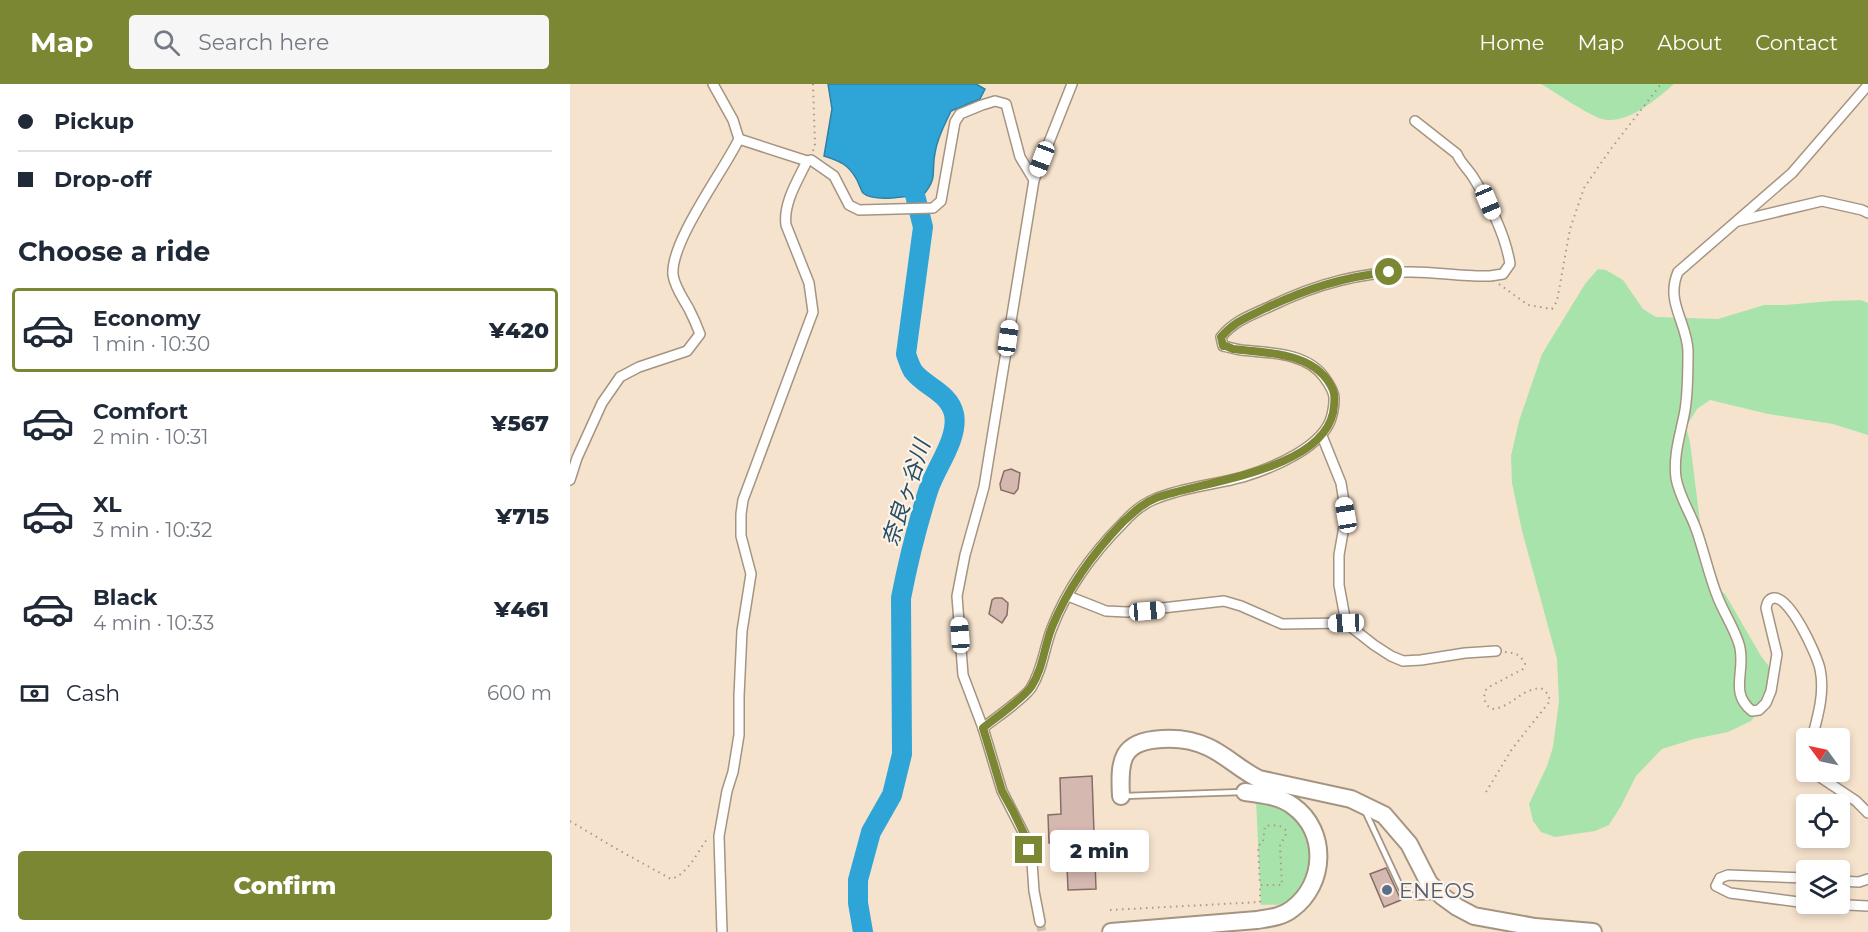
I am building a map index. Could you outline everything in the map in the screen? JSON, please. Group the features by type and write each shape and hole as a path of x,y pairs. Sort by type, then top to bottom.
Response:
{"highway":[{"path":"1121,796 1122,764 1126,753 1134,744 1145,740 1170,738 1189,740 1220,753 1245,772 1259,779 1351,799 1384,815 1409,844 1429,883 1442,896 1474,916 1535,927 1593,932"},
{"path":"1110,932 1277,917 1291,910 1303,899 1314,883 1318,867 1319,849 1314,831 1293,805 1275,797 1245,792"}],"street":[{"path":"570,480 577,458 602,403 620,377 639,367 687,351 700,334 675,285 673,274 675,254 684,234 739,139 733,120 713,84"},
{"path":"1040,922 1034,891 1032,862 1026,838 1002,791 983,728 963,675 957,596 965,555 984,486 1034,180 1072,84"},
{"path":"1815,728 1821,705 1821,671 1814,649 1788,606 1776,598 1767,603 1766,608 1777,654 1771,691 1766,703 1759,710 1752,711 1743,704 1739,693 1741,666 1739,644 1718,597 1696,528 1676,478 1677,442 1685,409 1688,349 1673,295 1673,283 1678,272 1792,173 1868,85"},
{"path":"739,139 809,160 834,176 849,205 859,210 933,208 941,201 955,123 960,114 995,101 1006,104 1020,157 1034,180"},
{"path":"983,728 1030,689 1041,668 1052,629 1082,572 1104,543 1139,507 1154,499 1186,489 1244,476 1263,469 1301,451 1322,436 1331,419 1335,402 1334,391 1321,373 1303,361 1290,356 1223,346 1221,337 1231,325 1276,303 1325,284 1355,276 1398,272 1490,276 1503,274 1510,264 1507,247 1488,202 1456,154 1415,121"},
{"path":"722,932 719,836 740,735 742,631 751,574 741,536 743,500 813,312 809,283 784,216 788,201 809,160"},
{"path":"1736,222 1822,201 1868,213"},
{"path":"1322,436 1341,483 1346,515 1339,555 1339,585 1346,623"},
{"path":"1068,596 1106,611 1127,612 1224,601 1282,624 1346,623 1390,656 1403,661 1496,651"},
{"path":"1828,782 1856,801 1868,813"},
{"path":"1796,878 1728,875 1720,878 1716,886 1730,893 1796,902"},
{"path":"1850,882 1868,879"},
{"path":"1850,905 1868,906"}],"lane":[{"path":"1121,796 1245,792"},
{"path":"1351,799 1368,816 1401,888 1407,894 1415,897 1442,896"}],"path":[{"path":"809,160 815,144 813,84"},
{"path":"1490,276 1528,305 1552,309 1557,301 1570,229 1584,188 1661,84"},
{"path":"1486,792 1512,748 1550,701 1548,694 1541,688 1530,689 1501,708 1491,709 1486,705 1484,693 1488,688 1523,669 1525,664 1516,654 1496,651"},
{"path":"570,821 643,865 671,879 685,871 707,839 721,824"},
{"path":"1110,909 1260,902 1258,846 1263,842 1265,826 1278,825 1287,832 1280,846 1282,885 1260,885"}],"green space":[{"path":"1541,84 1674,84 1640,110 1629,116 1609,120 1585,111"},
{"path":"1598,269 1606,270 1623,280 1643,309 1656,317 1718,319 1764,305 1861,300 1868,303 1868,435 1833,424 1768,414 1710,400 1697,409 1686,427 1690,442 1706,570 1714,586 1725,594 1761,656 1774,673 1770,697 1751,721 1728,732 1662,749 1636,776 1609,825 1595,831 1555,837 1541,832 1533,821 1529,804 1547,766 1553,747 1559,701 1557,659 1522,531 1512,483 1511,456 1519,421 1542,354 1585,284"},
{"path":"1256,800 1276,805 1294,816 1302,825 1310,849 1308,875 1303,887 1295,896 1282,904 1261,905"}],"water":[{"path":"828,84 976,84 985,89 980,99 951,111 938,142 933,179 924,194 875,198 863,193 847,167 824,156 832,109"}],"building":[{"path":"1011,469 1020,473 1018,489 1014,494 1001,490 1000,484 1004,471"},
{"path":"1002,598 1008,603 1007,615 1002,623 989,614 992,600"},
{"path":"1092,776 1096,889 1068,890 1066,842 1049,843 1048,815 1061,814 1060,778"},
{"name":"ENEOS","path":"1386,868 1401,900 1384,907 1370,874"}],"waterway":[{"name":"奈良ヶ谷川","path":"863,932 858,903 858,880 871,832 892,795 902,754 901,598 928,491 950,443 955,424 954,414 947,400 918,377 906,354 923,227 909,171"}],"tunnel":[{"path":"1040,922 1042,932"}],"place":[{"name":"ENEOS","path":"1387,890"}],"route":[{"path":"1029,850 1026,838 1002,791 983,728 1030,689 1041,668 1059,612 1082,572 1104,543 1139,507 1154,499 1244,476 1284,460 1322,436 1331,419 1335,402 1334,391 1321,373 1303,361 1290,356 1223,346 1221,337 1231,325 1276,303 1325,284 1355,276 1389,272"}]}
